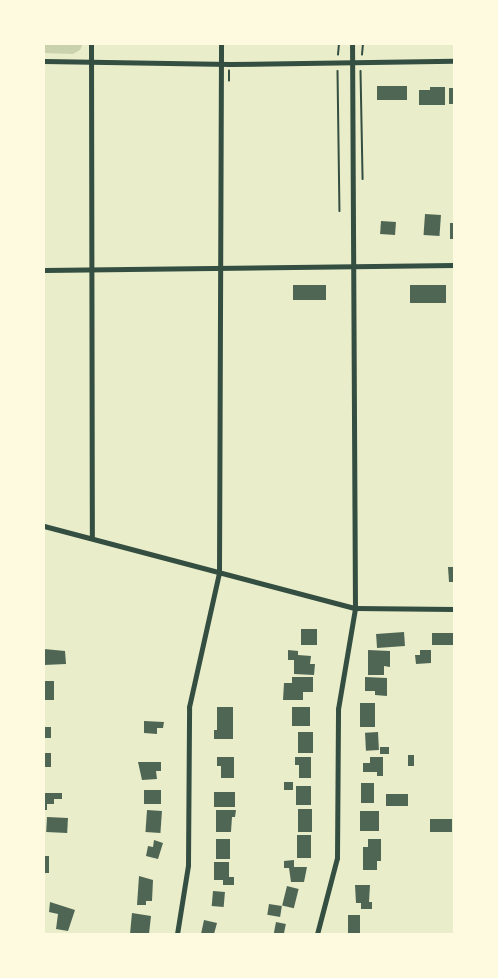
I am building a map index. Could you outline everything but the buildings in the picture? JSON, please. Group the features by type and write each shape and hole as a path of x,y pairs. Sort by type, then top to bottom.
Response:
{"street":[{"path":"91,44 89,271 92,537"},
{"path":"177,934 188,865 189,706 219,573 222,268 221,44"},
{"path":"317,934 337,858 338,709 355,608 352,44"},
{"path":"44,61 222,64 454,61"},
{"path":"44,270 454,265"},
{"path":"44,526 355,608 454,609"}],"path":[{"path":"339,44 340,211"},
{"path":"363,44 361,61 363,179"}],"green space":[{"path":"44,44 82,44 82,46 73,54 44,53"}]}
